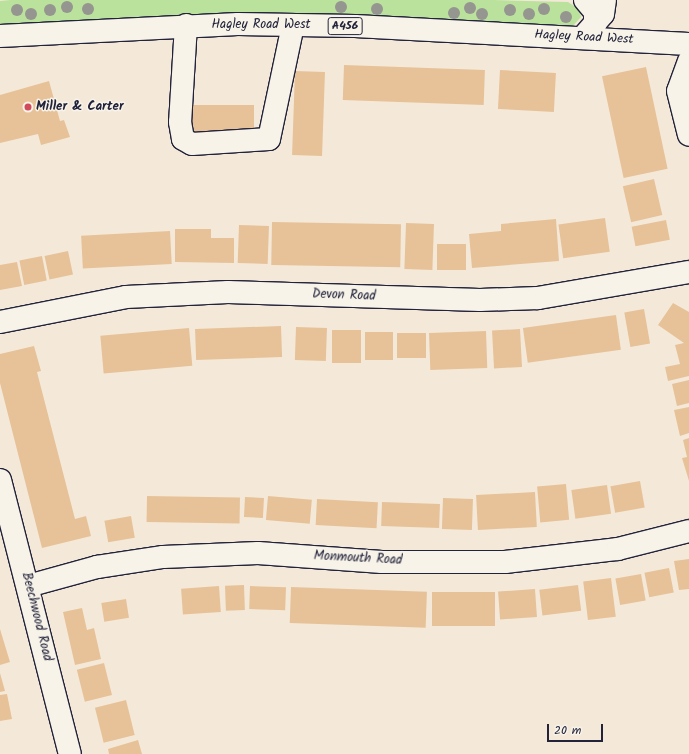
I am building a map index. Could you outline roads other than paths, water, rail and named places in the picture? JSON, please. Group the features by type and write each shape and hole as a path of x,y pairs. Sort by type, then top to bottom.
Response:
{"main road":[{"path":"585,0 595,12 589,31"},
{"path":"589,31 603,14 605,0"},
{"path":"186,25 180,122 183,139 192,144 269,139 293,25"},
{"name":"Hagley Road West","path":"0,36 186,25 293,25 589,31 689,44"},
{"path":"689,61 678,91 689,135"},
{"name":"Devon Road","path":"0,322 126,297 228,292 480,300 538,298 689,272"},
{"name":"Beechwood Road","path":"0,480 70,754"},
{"name":"Monmouth Road","path":"28,586 97,567 162,557 258,553 382,562 505,562 618,549 689,532"}],"place":[{"name":"Miller & Carter","path":"28,107"}]}
